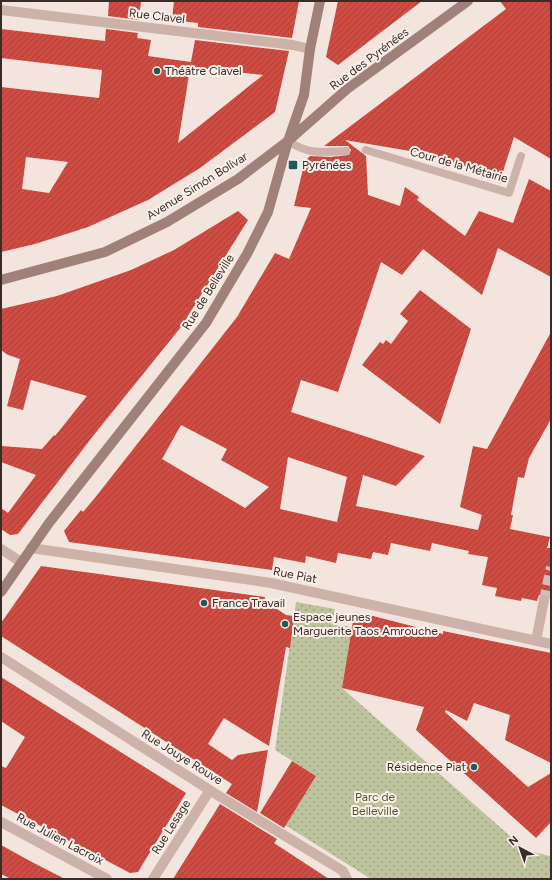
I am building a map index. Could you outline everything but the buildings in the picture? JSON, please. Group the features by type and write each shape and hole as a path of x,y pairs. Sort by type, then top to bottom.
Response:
{"main road":[{"name":"Rue de Belleville","path":"1,592 20,562 206,323 247,254 268,212 288,141 304,95 310,49 320,1"},
{"name":"Rue des Pyrénées","path":"288,141 347,90 468,1"},
{"name":"Avenue Simón Bolívar","path":"1,280 105,252 147,232 167,222 238,178 288,141"}],"street":[{"name":"Rue Clavel","path":"1,10 293,45 310,49"},
{"name":"Rue Piat","path":"31,548 271,583 551,644"},
{"path":"1,549 20,562"},
{"path":"536,641 544,600"},
{"name":"Rue Jouye Rouve","path":"1,657 210,790 343,871 347,879"},
{"name":"Rue Lesage","path":"153,879 210,790"},
{"name":"Rue Julien Lacroix","path":"1,822 108,879"}],"lane":[{"path":"288,141 300,149 311,151 346,151"},
{"name":"Cour de la Métairie","path":"366,150 509,193 521,156"}],"green space":[{"name":"Parc de Belleville","path":"296,602 335,609 332,624 352,627 342,688 526,850 549,856 551,855 551,879 371,879 285,825 316,776 275,750"}],"tunnel":[{"path":"544,600 551,567"}],"place":[{"name":"Théâtre Clavel","path":"157,71"},
{"name":"Pyrénées","path":"293,165"},
{"name":"France Travail","path":"204,603"},
{"name":"Espace jeunes Marguerite Taos Amrouche","path":"285,624"},
{"name":"Résidence Piat","path":"474,767"}]}
